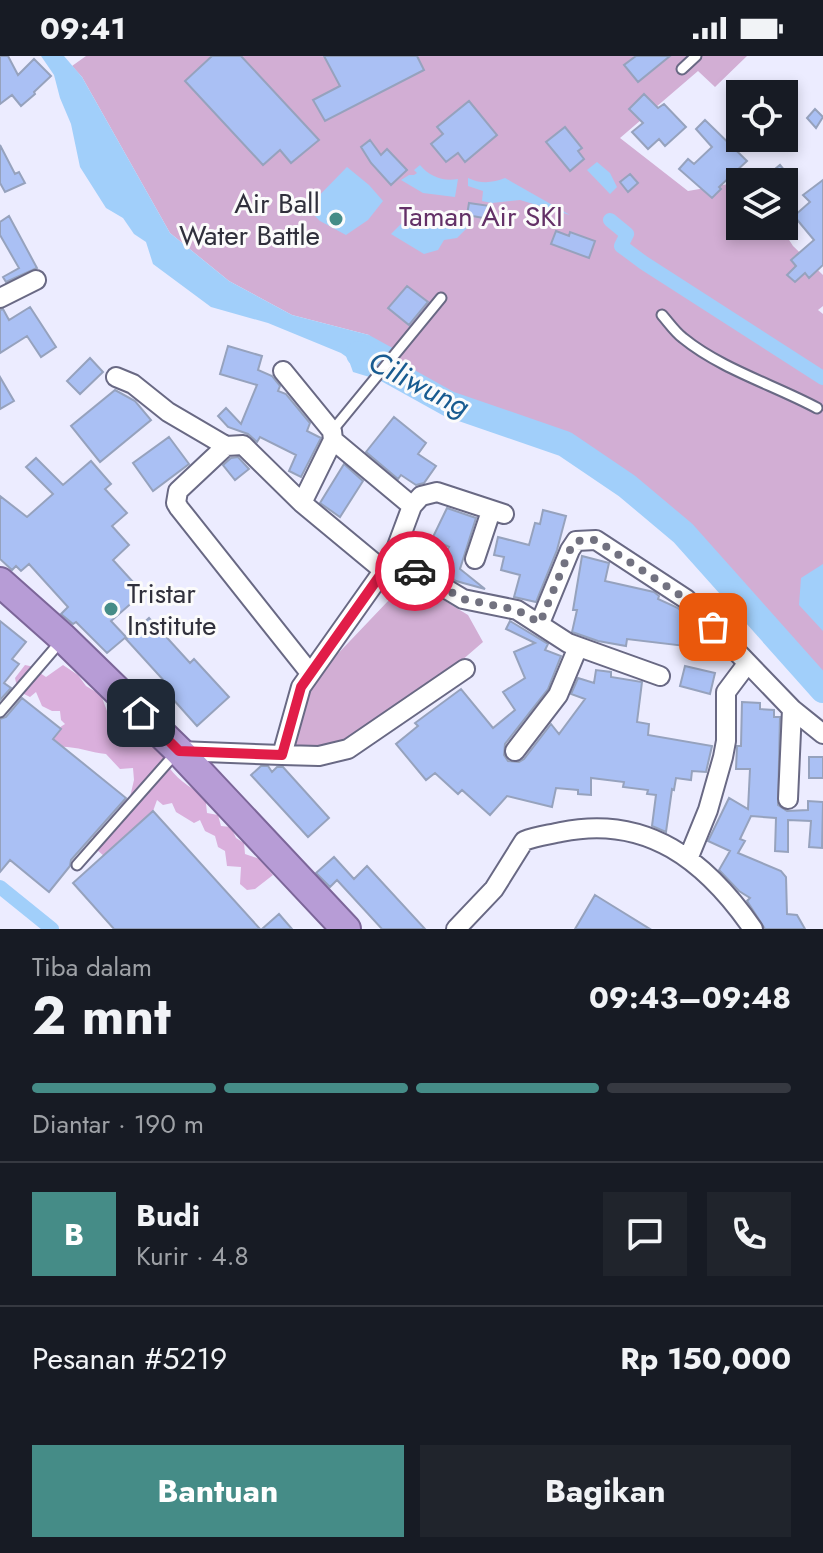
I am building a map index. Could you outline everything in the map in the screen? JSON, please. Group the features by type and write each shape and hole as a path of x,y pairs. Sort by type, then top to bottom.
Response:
{"highway":[{"path":"0,582 63,638 179,751 346,929"}],"street":[{"path":"0,298 36,280"},
{"path":"283,371 333,436 412,506"},
{"path":"116,377 133,384 168,412 226,446 243,445 302,503 389,564 463,599 517,610 568,643 660,676"},
{"path":"302,503 333,436"},
{"path":"226,446 178,491 176,503 310,673"},
{"path":"282,755 296,699 310,673 389,564 412,506 421,496 437,492 498,513 475,559"},
{"path":"540,623 576,541 596,540 686,599 792,709 823,734"},
{"path":"515,751 558,695 578,647"},
{"path":"688,859 708,810 723,757 726,692 747,664"},
{"path":"179,751 319,756 348,749 465,669"},
{"path":"788,799 792,709"},
{"path":"456,929 494,889 521,844 528,839 606,827 651,838 688,859 728,897 753,929"}],"lane":[{"path":"682,69 696,56"},
{"path":"333,436 441,298"},
{"path":"662,315 682,338 703,351 742,374 821,409"},
{"path":"0,712 63,638"},
{"path":"77,865 170,757 179,751"}],"green space":[{"name":"Taman Air SKI","path":"86,56 747,56 715,87 698,71 620,138 688,191 726,184 726,240 789,240 823,275 823,306 818,310 823,314 823,691 683,533 569,446 446,402 384,368 369,335 292,315 229,281 170,233 82,77 72,66"},
{"path":"409,579 468,615 483,642 409,706 348,743 290,754 309,684"}],"shaded area":[{"path":"25,665 39,668 46,677 63,665 78,675 86,686 101,695 107,711 119,717 137,736 158,745 176,775 205,794 207,813 218,815 221,826 231,827 236,838 244,843 245,854 260,859 273,875 255,889 247,890 240,884 241,867 227,866 225,851 218,847 215,836 205,831 200,820 194,823 176,812 172,803 163,805 157,800 148,825 105,857 96,849 93,836 116,816 121,804 130,797 133,768 120,769 106,754 55,747 54,733 65,724 60,711 42,706 36,692 30,697 18,691 15,678"}],"water":[{"path":"41,56 64,56 82,77 170,233 229,281 292,315 369,335 398,351 376,379 353,372 348,358 341,353 268,323 211,307 153,264 146,242 134,234 123,218 106,208 80,167 71,124 54,75"},
{"path":"597,162 610,173 617,187 610,194 587,170"},
{"path":"420,165 437,177 458,179 455,197 423,193 401,180 417,173 414,170"},
{"path":"347,167 383,201 368,220 346,235 320,221 307,208"},
{"path":"468,178 486,182 505,178 570,215 520,200 482,201 483,191 468,186"},
{"path":"415,210 432,216 467,216 474,221 457,238 444,240 438,250 424,254 391,234"},
{"path":"823,564 823,631 799,605 801,578"}],"building":[{"path":"0,56 8,56 18,75 34,59 51,76 21,106 12,95 0,104"},
{"path":"212,56 241,56 319,140 291,163 280,150 263,165 185,81"},
{"path":"324,56 417,56 424,70 325,121 313,100 340,86"},
{"path":"636,56 670,56 638,82 624,65"},
{"path":"644,94 658,108 664,104 686,127 665,146 659,139 648,149 632,132 643,123 629,109"},
{"path":"469,101 497,135 465,162 458,153 446,162 431,144 443,134 437,127"},
{"path":"815,109 823,117 816,128 807,118"},
{"path":"705,120 726,140 726,152 738,152 747,161 739,168 726,168 726,180 712,198 679,169 688,159 694,164 712,147 696,129"},
{"path":"565,127 582,148 578,151 584,159 570,171 546,142"},
{"path":"370,140 381,155 387,149 407,170 391,185 361,147"},
{"path":"0,145 15,174 19,172 25,183 5,192 0,183"},
{"path":"630,174 638,183 628,192 620,182"},
{"path":"823,180 823,265 809,278 805,273 795,282 787,275 796,266 791,260 814,240 798,221 798,212 810,202 803,195"},
{"path":"469,203 490,206 489,219 467,215"},
{"path":"9,216 37,268 6,282 3,277 19,268 0,235 0,222"},
{"path":"556,231 569,236 570,232 595,241 589,258 551,244"},
{"path":"407,286 428,302 409,325 388,308"},
{"path":"30,307 56,347 41,357 27,336 0,353 0,310 3,309 9,320"},
{"path":"228,346 262,356 258,370 272,376 280,386 278,391 286,394 310,423 307,431 321,438 301,477 289,471 296,455 260,437 257,442 248,434 228,427 218,416 226,408 241,424 257,385 220,374"},
{"path":"90,358 103,372 80,394 67,381"},
{"path":"0,377 14,401 0,409"},
{"path":"115,390 135,401 151,420 100,462 71,426"},
{"path":"394,417 426,443 418,454 436,466 424,483 416,485 401,475 398,479 366,452"},
{"path":"169,437 189,464 153,491 133,463"},
{"path":"238,457 249,469 235,480 223,465 231,458"},
{"path":"36,458 63,485 91,461 111,484 105,489 127,513 112,526 129,545 113,560 143,593 111,621 126,637 107,653 76,622 73,624 61,614 68,607 29,564 21,571 16,566 12,570 0,559 0,496 27,517 53,494 26,467"},
{"path":"344,464 363,481 340,517 320,503"},
{"path":"447,508 476,518 460,569 485,589 456,581 435,566 449,547 432,539"},
{"path":"543,510 566,516 557,550 536,602 514,597 520,575 501,570 504,557 494,555 498,537 529,545 535,523 540,524"},
{"path":"582,556 609,563 605,581 654,592 658,599 678,608 684,614 682,622 694,624 704,635 702,648 627,639 626,646 572,632"},
{"path":"149,618 190,663 194,659 229,697 197,726 163,688 167,684 126,639"},
{"path":"0,621 26,642 12,659 19,664 4,683 11,688 0,700"},
{"path":"510,621 548,644 545,650 561,656 548,689 505,744 504,755 508,761 524,759 551,724 559,734 585,699 571,694 578,678 594,683 596,670 611,672 611,677 642,682 637,722 649,724 648,735 712,746 706,772 692,771 691,780 676,778 666,832 652,826 656,795 647,794 648,790 623,787 624,782 591,778 591,795 556,788 552,807 507,796 490,815 462,790 458,794 435,773 426,780 396,744 418,726 415,723 461,689 493,728 515,710 503,692 525,678 514,652 535,643 506,629"},
{"path":"685,666 715,673 710,694 680,686"},
{"path":"22,698 61,729 53,739 126,798 71,860 70,866 49,892 10,860 0,872 0,719 6,717"},
{"path":"742,702 760,703 760,709 774,710 774,717 780,717 778,805 787,811 808,810 808,801 823,802 822,848 809,847 811,821 788,820 788,852 775,851 776,818 751,816 740,839 745,841 738,853 781,871 786,877 787,914 797,915 805,929 765,929 747,901 750,898 719,870 730,851 708,841 729,798 748,809 750,769 736,769 737,746 741,746"},
{"path":"809,757 823,757 823,778 809,778"},
{"path":"261,766 268,766 272,772 277,767 283,767 329,818 308,837 251,775"},
{"path":"153,811 260,929 114,929 73,883"},
{"path":"334,857 354,879 367,866 425,929 382,929 337,880 330,887 316,873"},
{"path":"595,895 650,929 575,929"},
{"path":"279,914 292,929 262,929"}],"waterway":[{"path":"610,220 627,234 621,246 823,378"},
{"name":"Ciliwung","path":"359,354 449,404 565,444 627,486 683,533 823,690"},
{"path":"0,887 52,929"}],"way so far":[{"path":"415,571 463,599 517,610 540,623 576,541 596,540 686,599 713,627"}],"place":[{"name":"Air Ball Water Battle","path":"336,219"},
{"name":"Tristar Institute","path":"111,609"}],"route":[{"path":"141,713 179,751 282,755 301,687 393,557 415,571"}]}
